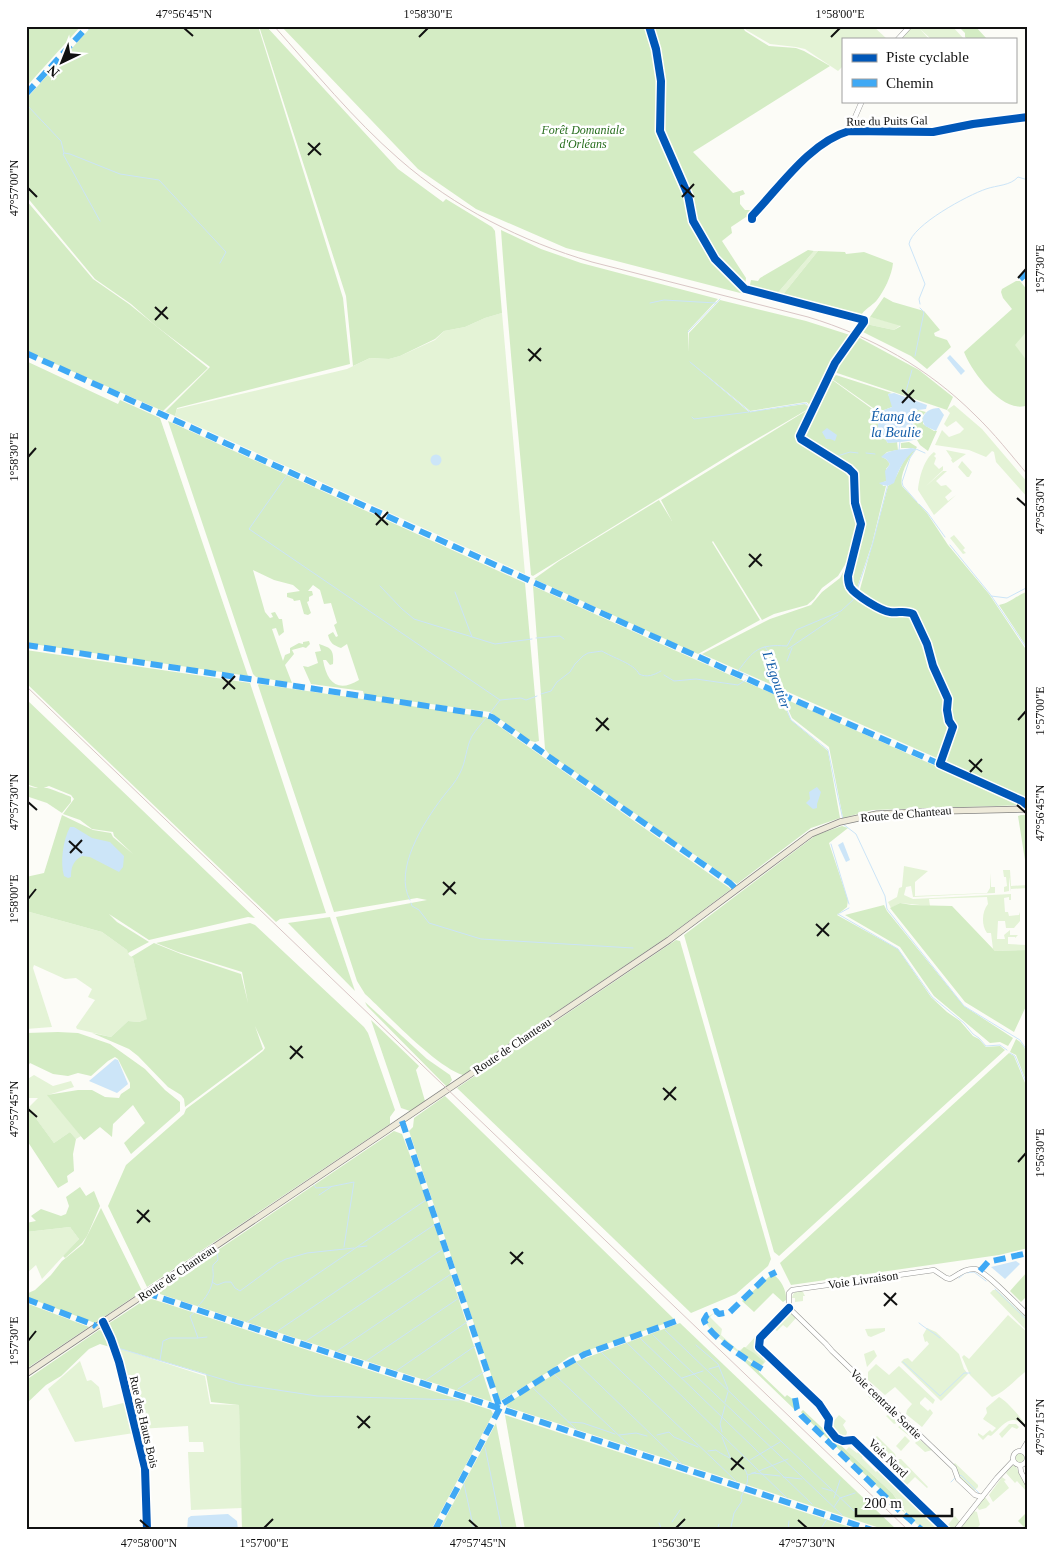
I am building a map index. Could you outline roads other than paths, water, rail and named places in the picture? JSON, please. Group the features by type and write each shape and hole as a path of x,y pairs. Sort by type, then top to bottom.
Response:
{"main road":[{"name":"Route de Chanteau","path":"26,1374 669,940 807,837 823,828 840,822 877,814 1028,809"}],"street":[{"path":"899,38 910,26"},
{"path":"848,131 862,102"},
{"name":"Rue du Puits Gal","path":"752,220 752,216 810,154 836,136 848,131 933,132 973,124 1028,118"},
{"name":"Voie Livraison","path":"789,1308 789,1293 792,1290 934,1270 950,1279 967,1270 980,1271 1028,1315"},
{"name":"Voie Nord","path":"789,1308 760,1338 758,1345 819,1404 830,1419 828,1428 834,1436 843,1442 853,1440 946,1530"},
{"name":"Voie centrale Sortie","path":"789,1308 954,1468 956,1477 976,1496 982,1497"},
{"name":"Rue des Hauts Bois","path":"103,1322 119,1362 145,1468 147,1530"},
{"path":"1014,1461 1013,1456 1015,1453 1022,1451 1028,1441"},
{"path":"1020,1465 1027,1460 1026,1454 1022,1451"},
{"path":"1014,1461 1020,1465 1021,1472 1028,1484"},
{"path":"956,1530 1007,1466 1014,1461"}],"water":[{"path":"950,355 965,371 961,375 947,358"},
{"name":"Étang de la Beulie","path":"894,393 927,405 926,409 918,410 911,416 914,430 919,436 917,439 888,443 878,430 878,424 884,410 892,407 888,394"},
{"path":"939,408 944,415 936,431 925,426 922,420 928,411"},
{"path":"827,428 837,435 835,441 826,439 822,432"},
{"path":"916,449 902,464 894,483 886,486 879,483 886,481 885,471 890,464 881,457 891,451"},
{"path":"436,454 442,460 436,466 430,460"},
{"path":"817,787 821,792 817,808 813,809 806,803 810,799 809,792"},
{"path":"70,827 74,827 92,838 110,842 124,856 123,867 119,872 90,857 82,856 73,865 71,877 64,876 62,864 63,851"},
{"path":"843,842 850,860 846,862 838,845"},
{"path":"115,1059 118,1060 128,1084 117,1093 89,1081"},
{"path":"1016,1261 1020,1264 1005,1279 991,1267"},
{"path":"228,1514 237,1521 238,1530 187,1530 188,1518 191,1516"}],"waterway":[{"path":"26,104 61,141 64,153 120,174 159,180 226,252 220,263"},
{"path":"64,153 100,221"},
{"name":"L'Egoutier","path":"920,304 919,299 925,284 909,244 912,236 930,220 967,197 986,189 1007,184 1018,177 1028,180"},
{"path":"688,332 720,299"},
{"path":"650,303 664,300 716,303"},
{"name":"L'Egoutier","path":"915,356 924,312 920,308"},
{"path":"690,362 750,412 806,403 812,408"},
{"name":"L'Egoutier","path":"905,395 912,370"},
{"path":"692,417 694,419 749,412"},
{"path":"809,441 834,457 850,452 858,453"},
{"name":"L'Egoutier","path":"899,450 900,441"},
{"path":"917,502 903,486 902,482 910,458 916,449 925,453"},
{"path":"866,453 875,454"},
{"path":"287,475 249,529 500,700"},
{"name":"L'Egoutier","path":"748,676 738,671 753,653 763,647 787,646 796,630 841,611 854,599 872,546 888,484"},
{"path":"919,504 945,537"},
{"path":"950,545 990,594 1026,647 1028,654"},
{"path":"380,586 414,619 495,644 532,639"},
{"path":"991,596 1007,598 1028,587"},
{"path":"455,592 472,637"},
{"path":"788,649 838,615"},
{"path":"536,638 560,636 564,639"},
{"name":"L'Egoutier","path":"765,647 772,657 771,666 777,672 782,698 791,720 828,750 843,820"},
{"path":"787,661 792,648"},
{"path":"541,694 551,691 557,682 570,672 575,664 588,653 602,651 628,664 637,670 639,674 645,676 661,671"},
{"path":"664,675 674,681 696,679 738,685 746,680"},
{"path":"490,713 500,700 521,698 526,700 537,696"},
{"path":"410,900 406,888 405,875 413,847 427,820 458,776 464,764 472,736 486,718"},
{"name":"L'Egoutier","path":"843,824 856,834 885,896 887,909 964,1006 1020,1040 1028,1052"},
{"path":"831,844 849,904"},
{"path":"411,903 429,923 481,939 633,948"},
{"path":"840,913 849,908"},
{"path":"838,914 898,949 932,997 964,1023 986,1046 1000,1045 1007,1050"},
{"path":"1010,1053 1015,1056 1028,1087"},
{"path":"314,1185 316,1188 354,1182 344,1247"},
{"path":"319,1195 331,1187"},
{"path":"247,1322 426,1200"},
{"path":"276,1332 434,1225"},
{"path":"358,1247 367,1246"},
{"path":"212,1282 217,1285 231,1282 240,1291 286,1259 307,1253 354,1248"},
{"path":"306,1341 443,1249"},
{"path":"198,1306 210,1290 213,1265 218,1260 217,1250"},
{"path":"959,1278 965,1273 974,1272 986,1281"},
{"path":"337,1351 451,1274"},
{"path":"995,1289 1028,1321"},
{"path":"366,1361 459,1298"},
{"path":"160,1360 163,1341 170,1338 198,1338 190,1316 194,1313"},
{"path":"396,1371 467,1322"},
{"path":"919,1323 940,1338"},
{"path":"665,1330 854,1511"},
{"path":"653,1335 842,1515"},
{"path":"198,1338 207,1337"},
{"path":"640,1338 812,1504"},
{"path":"627,1343 787,1498"},
{"path":"696,1345 718,1364 728,1389"},
{"path":"426,1380 475,1346"},
{"path":"118,1348 238,1384 317,1396 459,1400"},
{"path":"601,1352 736,1481"},
{"path":"575,1361 682,1464"},
{"path":"903,1362 940,1396 964,1373 970,1373"},
{"path":"709,1369 719,1366"},
{"path":"682,1378 703,1371"},
{"path":"458,1389 484,1372"},
{"path":"554,1374 630,1446"},
{"path":"533,1388 576,1429"},
{"path":"725,1402 728,1392"},
{"path":"722,1432 720,1424 725,1406"},
{"path":"568,1422 583,1423 615,1434"},
{"path":"657,1435 669,1432 674,1437 698,1447"},
{"path":"619,1435 636,1433 647,1436"},
{"path":"722,1437 730,1457"},
{"path":"750,1460 780,1442"},
{"path":"485,1447 502,1530"},
{"path":"708,1451 716,1450 739,1463 747,1472 746,1486"},
{"path":"759,1471 788,1459"},
{"path":"748,1475 756,1472"},
{"path":"752,1473 780,1476"},
{"path":"959,1475 979,1493"},
{"path":"783,1477 802,1479"},
{"path":"951,1482 956,1477"},
{"path":"834,1498 840,1480"},
{"path":"464,1484 474,1530"},
{"path":"822,1488 832,1491"},
{"path":"727,1530 731,1527 734,1513 742,1501 741,1497 744,1491"},
{"path":"834,1507 840,1498 855,1493"},
{"path":"672,1522 680,1510"},
{"path":"820,1530 827,1519"},
{"path":"788,1530 789,1521"},
{"path":"659,1523 662,1530"},
{"path":"717,1530 719,1524"},
{"path":"443,1525 444,1530"},
{"path":"680,1530 681,1526"}],"railway":[{"path":"274,26 334,94 382,144 420,177 466,208 514,233 566,254 808,317 876,344 918,368 957,398 989,429 1028,475"},
{"path":"26,686 908,1530"}],"park label":[{"name":"Forêt Domaniale d'Orléans","path":"583,137"}]}
